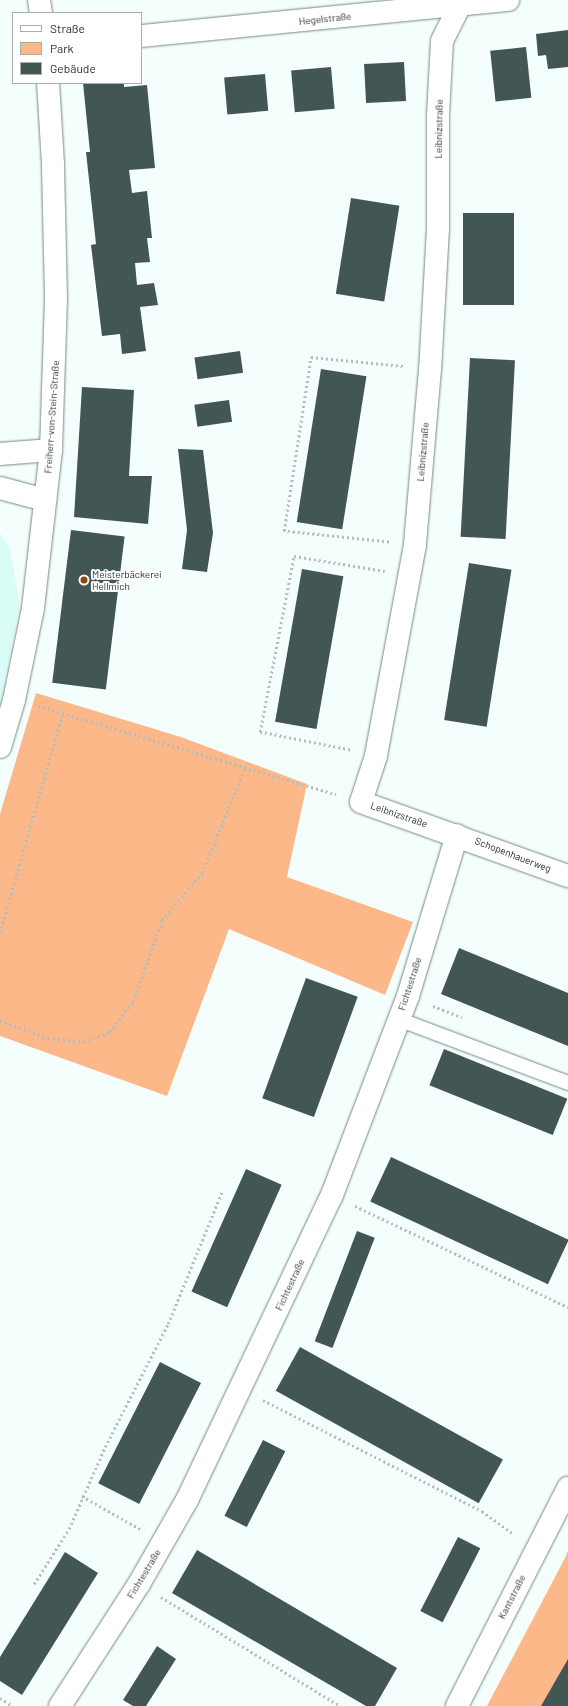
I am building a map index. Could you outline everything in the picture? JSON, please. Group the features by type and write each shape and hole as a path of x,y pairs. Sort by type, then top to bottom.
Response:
{"street":[{"path":"39,0 41,12"},
{"name":"Hegelstraße","path":"142,36 459,3 508,0"},
{"name":"Leibnizstraße","path":"457,835 361,802 376,756 415,545 430,369 438,228 438,114 442,41 459,3"},
{"name":"Freiherr-von-Stein-Straße","path":"0,747 14,700 32,608 51,450 56,306 53,164 48,84"},
{"path":"0,454 51,450"},
{"path":"0,488 45,500"},
{"name":"Schopenhauerweg","path":"457,835 568,876"},
{"name":"Fichtestraße","path":"60,1706 139,1584 187,1500 332,1195 398,1019 457,835"},
{"name":"Kantstraße","path":"457,1706 568,1488"}],"lane":[{"path":"398,1019 568,1083"}],"path":[{"path":"415,545 284,531 311,357 430,369"},
{"path":"376,756 260,732 294,556 410,575"},
{"path":"14,700 63,712 361,802"},
{"path":"0,933 63,712"},
{"path":"0,1021 48,1038 84,1042 110,1032 133,1002 162,920 202,873 246,767"},
{"path":"34,1584 69,1529 82,1496 168,1324 222,1192"},
{"path":"332,1195 568,1307"},
{"path":"240,1388 482,1511 536,1550"},
{"path":"82,1496 163,1542"},
{"path":"139,1584 340,1706"},
{"path":"0,1698 13,1706"}],"shaded area":[{"path":"0,533 10,549 20,605 0,704"}],"green space":[{"path":"36,693 181,737 307,784 287,877 413,922 385,995 229,929 167,1096 0,1036 0,814"},
{"path":"568,1551 568,1706 487,1706 565,1558"}],"building":[{"path":"568,30 568,67 548,69 546,55 538,56 536,34"},
{"path":"526,47 531,98 496,101 490,51"},
{"path":"404,62 406,101 366,103 364,64"},
{"path":"331,67 335,109 295,112 291,70"},
{"path":"265,74 268,111 227,114 224,78"},
{"path":"83,84 124,84 124,87 147,85 155,168 129,170 132,193 147,191 152,238 147,238 150,262 135,263 137,285 154,283 158,305 140,307 146,351 122,354 120,334 102,336 91,245 96,244 86,152 90,152"},
{"path":"351,198 399,206 384,301 336,294"},
{"path":"463,213 514,213 514,305 463,305"},
{"path":"240,351 243,373 198,379 194,357"},
{"path":"470,358 515,360 506,539 461,537"},
{"path":"321,369 366,376 342,529 297,522"},
{"path":"82,387 134,390 129,476 152,476 148,524 74,517"},
{"path":"229,400 232,422 197,427 194,405"},
{"path":"178,449 203,450 213,533 207,572 182,569 187,530"},
{"path":"71,530 125,537 106,689 52,683"},
{"path":"469,563 511,570 487,727 444,720"},
{"path":"302,569 343,576 316,729 275,722"},
{"path":"459,948 568,993 568,1046 441,994"},
{"path":"306,978 358,997 314,1117 262,1098"},
{"path":"444,1049 567,1099 553,1135 429,1085"},
{"path":"391,1157 568,1240 548,1284 370,1201"},
{"path":"246,1169 282,1185 227,1307 191,1291"},
{"path":"357,1231 375,1238 332,1348 315,1341"},
{"path":"300,1347 503,1459 479,1503 276,1391"},
{"path":"160,1362 201,1383 139,1504 98,1483"},
{"path":"263,1440 285,1451 247,1527 224,1516"},
{"path":"458,1537 480,1548 443,1622 420,1611"},
{"path":"197,1550 397,1668 375,1706 366,1706 172,1593"},
{"path":"65,1552 98,1573 22,1695 0,1681 0,1657"},
{"path":"157,1646 176,1659 146,1706 133,1706 123,1700"},
{"path":"568,1659 568,1706 541,1706"}],"place":[{"name":"Meisterbäckerei Hellmich","path":"84,580"}]}
